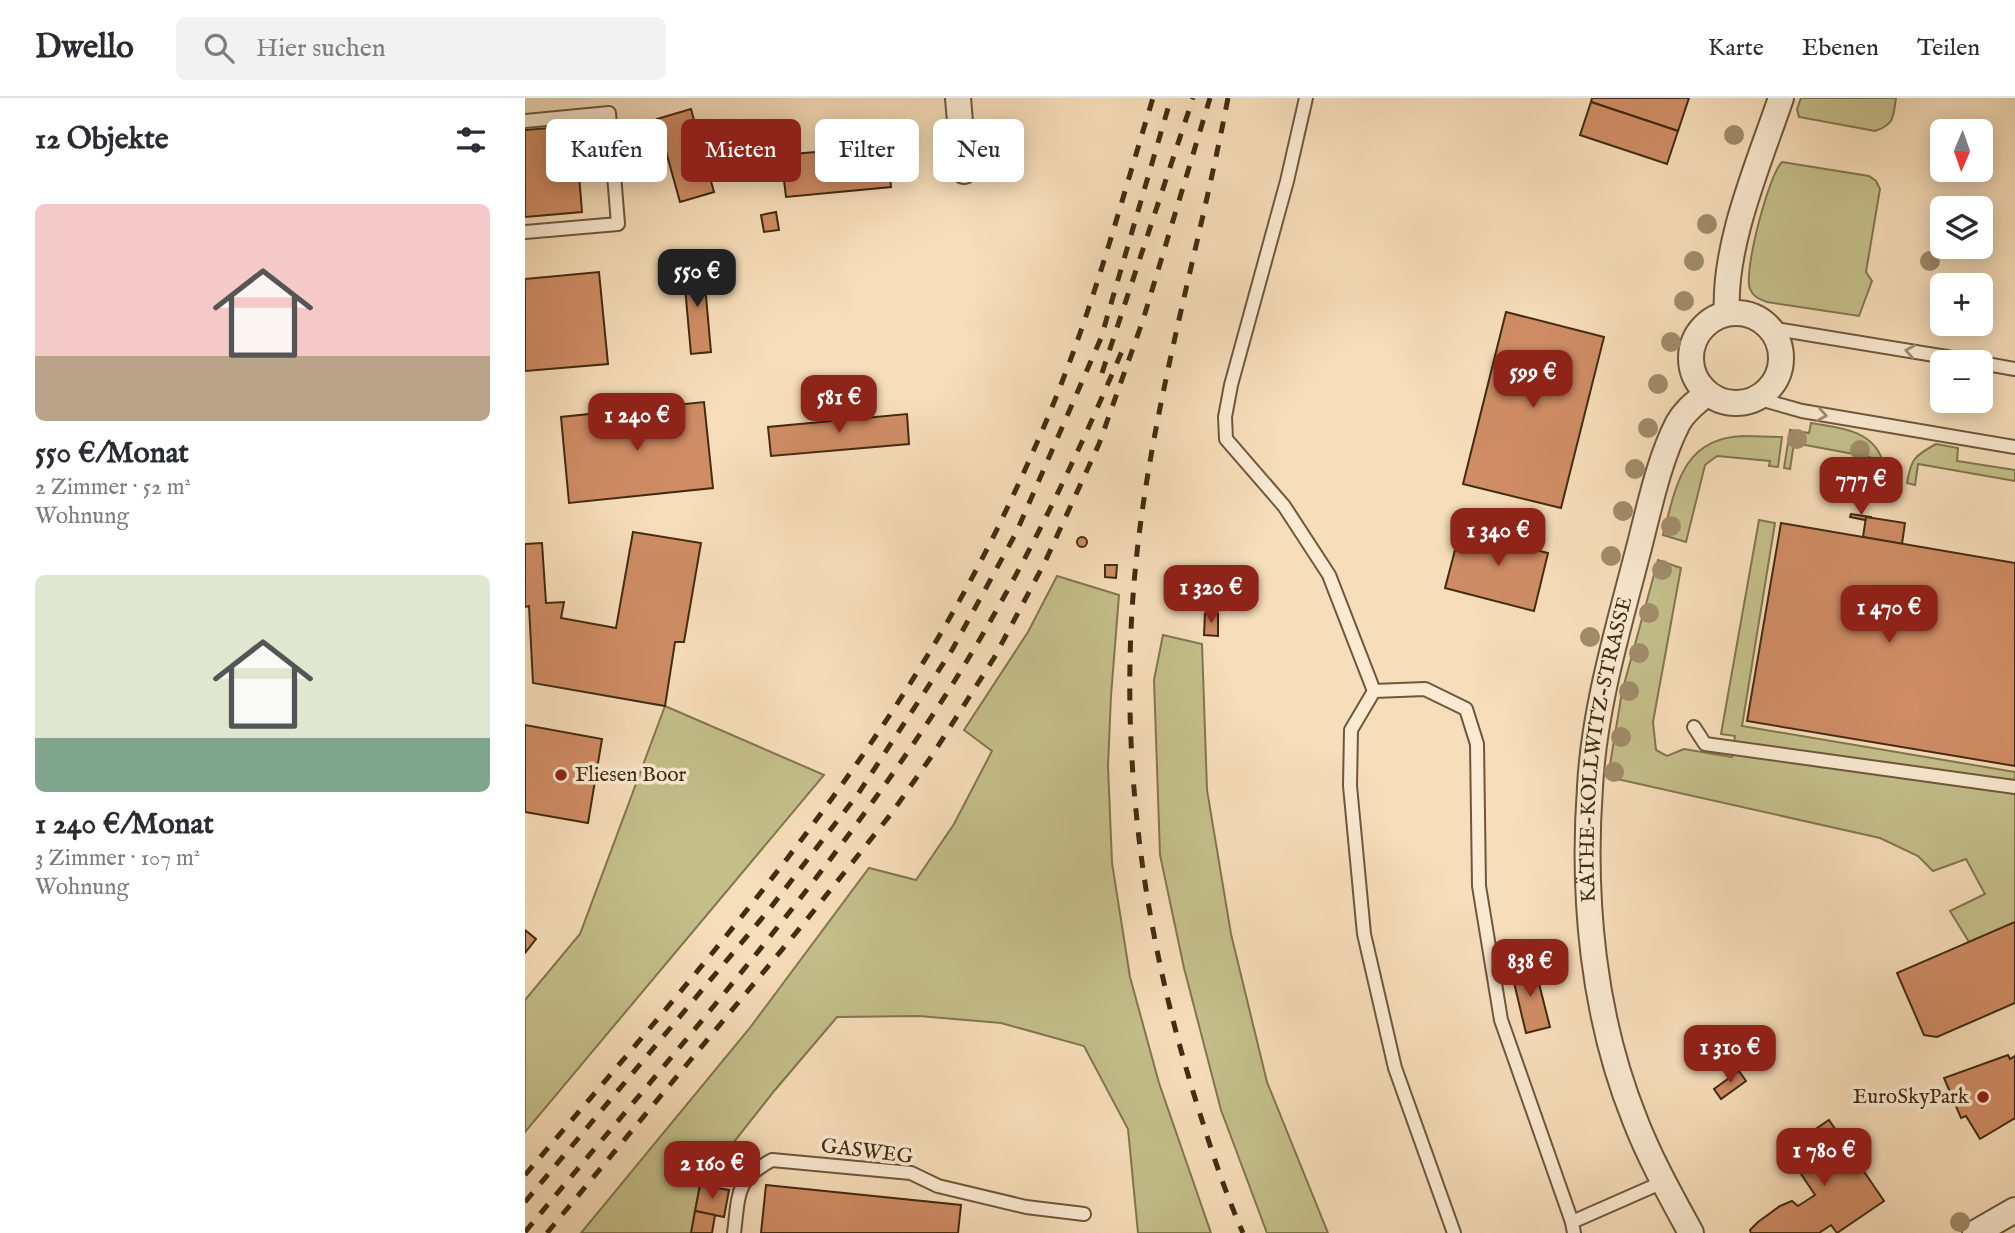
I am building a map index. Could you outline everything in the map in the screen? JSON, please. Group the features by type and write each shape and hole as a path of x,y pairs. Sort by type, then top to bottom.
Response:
{"street":[{"path":"958,98 960,119"},
{"path":"1727,313 1725,291 1732,254 1747,198 1781,98"},
{"path":"1727,313 1743,313 1760,319 1770,328 1778,342 1781,358 1778,374 1771,387 1756,398 1739,402 1722,400 1707,393 1698,383 1692,370 1691,352 1697,334 1710,320 1727,313"},
{"name":"KÄTHE-KOLLWITZ-STRASSE","path":"1691,1233 1663,1182 1634,1119 1615,1062 1602,1003 1590,907 1590,786 1604,690 1657,480 1678,423 1707,393"},
{"path":"1975,1233 2015,1210"}],"lane":[{"path":"1306,98 1287,181 1231,385 1225,417 1226,439 1284,506 1329,575 1374,691"},
{"path":"525,121 609,113 618,224 525,232"},
{"path":"1770,328 1930,355"},
{"path":"1993,365 2015,369"},
{"path":"1756,398 1802,411 2015,447"},
{"path":"1374,691 1425,689 1465,709 1477,744 1479,886 1501,1020 1573,1228 1663,1182"},
{"path":"1374,691 1351,730 1350,786 1364,934 1395,1068 1454,1233"},
{"path":"1694,727 1705,744 2015,787"},
{"name":"GASWEG","path":"734,1233 740,1188 754,1170 772,1160 911,1173 939,1186 1026,1207 1084,1214"}],"shaded area":[{"path":"1801,98 1896,98 1892,119 1886,126 1875,131 1799,117 1797,109"},
{"path":"1782,162 1869,176 1876,181 1880,189 1866,272 1872,281 1859,316 1767,302 1751,292 1750,264 1759,224 1771,185"},
{"path":"1811,423 1853,432 1870,441 1882,459 1876,474 1868,477 1870,457 1794,443 1790,469 1784,468 1790,430 1809,433"},
{"path":"1743,436 1782,437 1778,467 1769,466 1770,461 1717,456 1705,465 1686,542 1663,535 1678,483 1694,456 1723,439"},
{"path":"1936,444 1958,448 1957,461 2015,470 2015,481 1918,464 1915,485 1907,483 1915,459"},
{"path":"1759,520 1775,523 1742,726 2015,772 2015,922 1969,942 1950,911 1985,894 1966,859 1933,871 1918,856 1880,838 1608,777 1622,692 1658,560 1681,568 1653,722 1656,750 1667,756 1684,749 1732,757 1735,736 1721,734"},
{"path":"1057,576 1119,595 1108,766 1112,863 1130,977 1159,1083 1211,1233 1138,1233 1128,1129 1084,1046 1001,1023 919,1016 837,1017 700,1185 691,1233 581,1233 749,1029 869,868 916,880 954,824 992,751 964,730 1028,632"},
{"path":"1163,635 1202,644 1207,790 1231,934 1267,1082 1328,1233 1267,1233 1221,1110 1184,968 1160,855 1154,680"},
{"path":"665,706 824,775 525,1132 525,1000 580,934"}],"building":[{"path":"1592,98 1689,98 1678,131 1591,102"},
{"path":"1591,102 1678,131 1667,164 1580,135"},
{"path":"691,109 694,119 681,119 681,182 711,182 714,192 680,202 667,155 667,119 657,119"},
{"path":"546,128 546,182 580,182 582,212 525,217 525,130"},
{"path":"815,152 815,182 891,182 891,187 786,197 784,182 801,182 801,153"},
{"path":"776,212 779,230 764,232 761,215"},
{"path":"703,263 711,352 691,354 683,265"},
{"path":"599,272 608,364 525,371 525,279"},
{"path":"1506,312 1604,337 1561,508 1463,484"},
{"path":"704,402 713,488 569,503 561,417"},
{"path":"907,414 909,444 771,456 768,427"},
{"path":"1851,514 1871,517 1870,521 1850,517"},
{"path":"1866,517 1905,523 1902,544 1863,537"},
{"path":"1498,518 1520,524 1515,545 1548,553 1534,611 1445,588 1460,531 1492,540"},
{"path":"1781,523 2015,563 2015,766 1747,721"},
{"path":"633,532 701,543 684,642 675,642 665,706 533,683 529,606 525,607 525,544 542,543 546,603 564,602 561,618 616,628"},
{"path":"1082,537 1086,538 1086,546 1082,547 1078,546 1077,542 1078,538"},
{"path":"1105,565 1117,565 1116,578 1105,577"},
{"path":"1205,614 1218,614 1218,636 1204,635"},
{"name":"Fliesen Boor","path":"525,725 602,739 588,823 525,812"},
{"path":"2015,922 2015,1003 1937,1037 1924,1035 1897,973"},
{"path":"525,930 536,939 525,953"},
{"path":"1534,964 1550,1027 1526,1033 1511,970"},
{"name":"EuroSkyPark","path":"2008,1055 2010,1059 2015,1056 2015,1118 1980,1139 1966,1116 1961,1118 1944,1078"},
{"path":"1739,1071 1746,1081 1721,1099 1714,1089"},
{"path":"1829,1120 1884,1201 1837,1233 1831,1225 1819,1233 1751,1233 1750,1230 1758,1222 1780,1206 1792,1201 1798,1206 1815,1195 1785,1150"},
{"path":"700,1185 729,1190 724,1217 695,1211"},
{"path":"766,1185 961,1205 958,1233 761,1233"},
{"path":"695,1211 715,1215 712,1233 691,1233"}],"railway":[{"path":"525,1175 656,1021 784,863 901,697 954,611 1001,521 1062,382 1099,276 1153,98"},
{"path":"525,1202 768,911 858,794 952,650 1016,533 1101,338 1171,98"},
{"path":"1102,373 1193,98"},
{"path":"547,1233 891,814 994,658 1045,562 1099,444 1143,320 1210,98"},
{"path":"1228,98 1149,467 1133,594 1130,667 1136,814 1159,958 1196,1101 1223,1184 1243,1233"},
{"path":"525,1232 788,914 839,848 934,713 988,626 1036,536 1122,351"}],"place":[{"name":"Fliesen Boor","path":"561,775"},
{"name":"EuroSkyPark","path":"1983,1097"}]}
